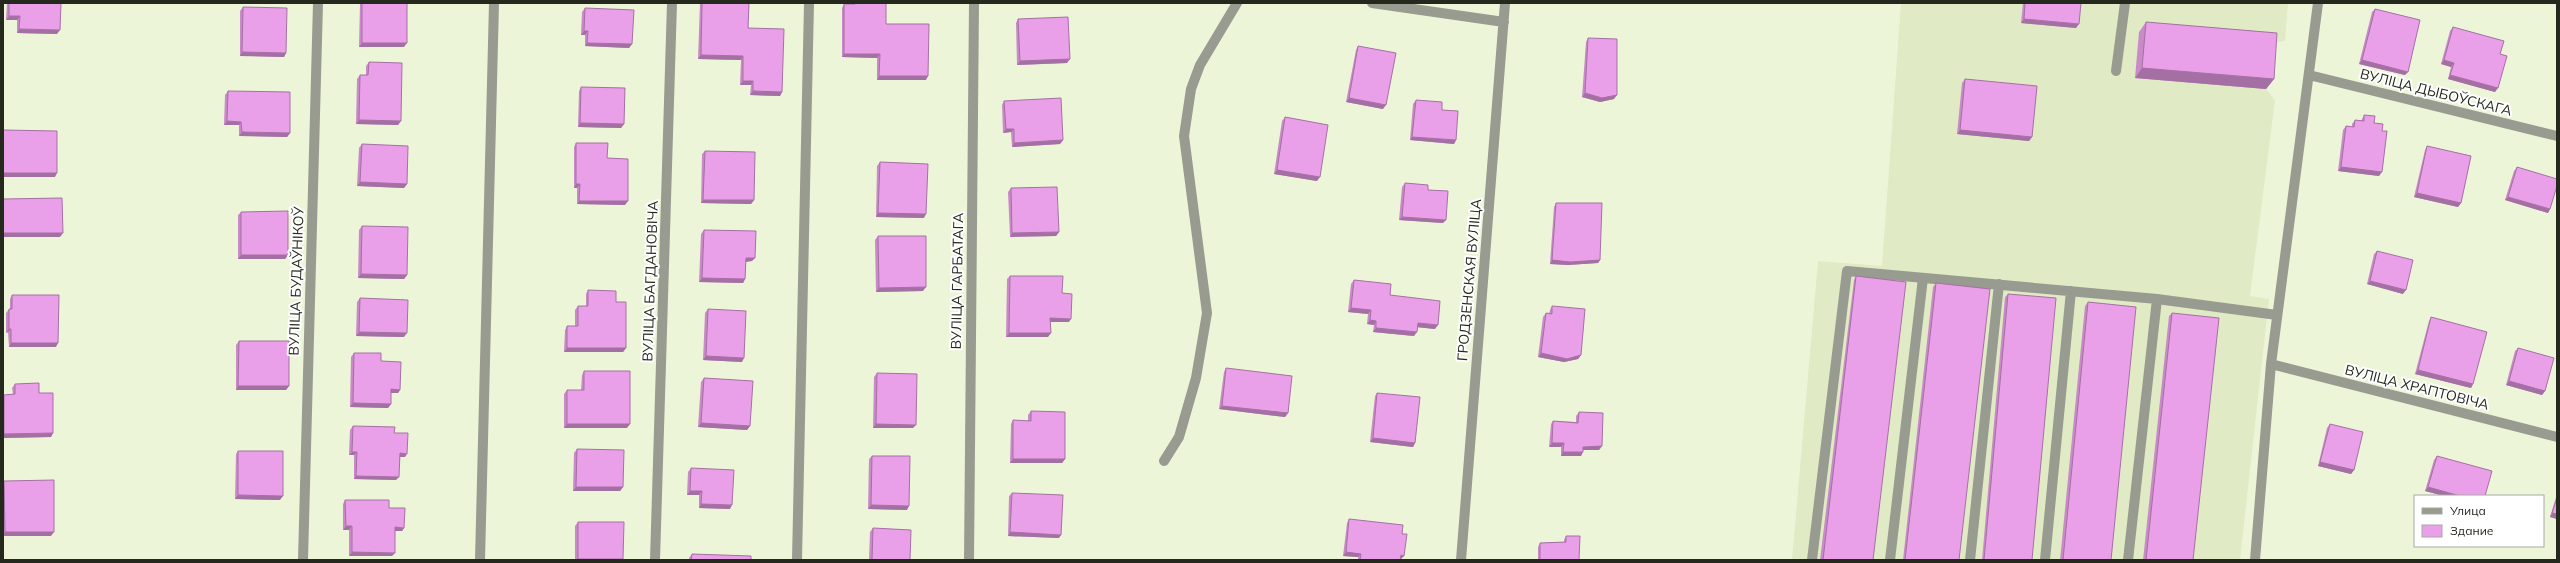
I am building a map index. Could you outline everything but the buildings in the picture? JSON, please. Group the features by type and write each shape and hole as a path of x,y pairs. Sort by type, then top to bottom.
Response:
{"street":[{"name":"ВУЛІЦА БУДАЎНІКОЎ","path":"303,560 318,3"},
{"path":"480,560 494,3"},
{"name":"ВУЛІЦА БАГДАНОВІЧА","path":"655,560 672,3"},
{"path":"797,560 809,3"},
{"name":"ВУЛІЦА ГАРБАТАГА","path":"969,560 974,3"},
{"path":"1164,461 1179,437 1194,385 1207,313 1193,221 1184,136 1191,89 1200,64 1237,3"},
{"path":"1372,3 1504,22"},
{"name":"ГРОДЗЕНСКАЯ ВУЛІЦА","path":"1461,560 1505,3"},
{"path":"2116,71 2125,3"},
{"path":"2255,560 2271,364 2318,3"},
{"name":"ВУЛІЦА ДЫБОЎСКАГА","path":"2309,75 2557,136"},
{"path":"1812,560 1847,271 2157,299 2277,315"},
{"path":"1890,560 1923,278"},
{"path":"1970,560 1999,284"},
{"path":"2045,560 2071,291"},
{"path":"2128,560 2157,299"},
{"name":"ВУЛІЦА ХРАПТОВІЧА","path":"2271,364 2557,437"}],"shaded area":[{"path":"1901,3 2288,3 2285,41 2270,43 2266,89 2275,100 2250,296 2269,299 2240,560 1792,560 1818,261 1882,266"}]}
